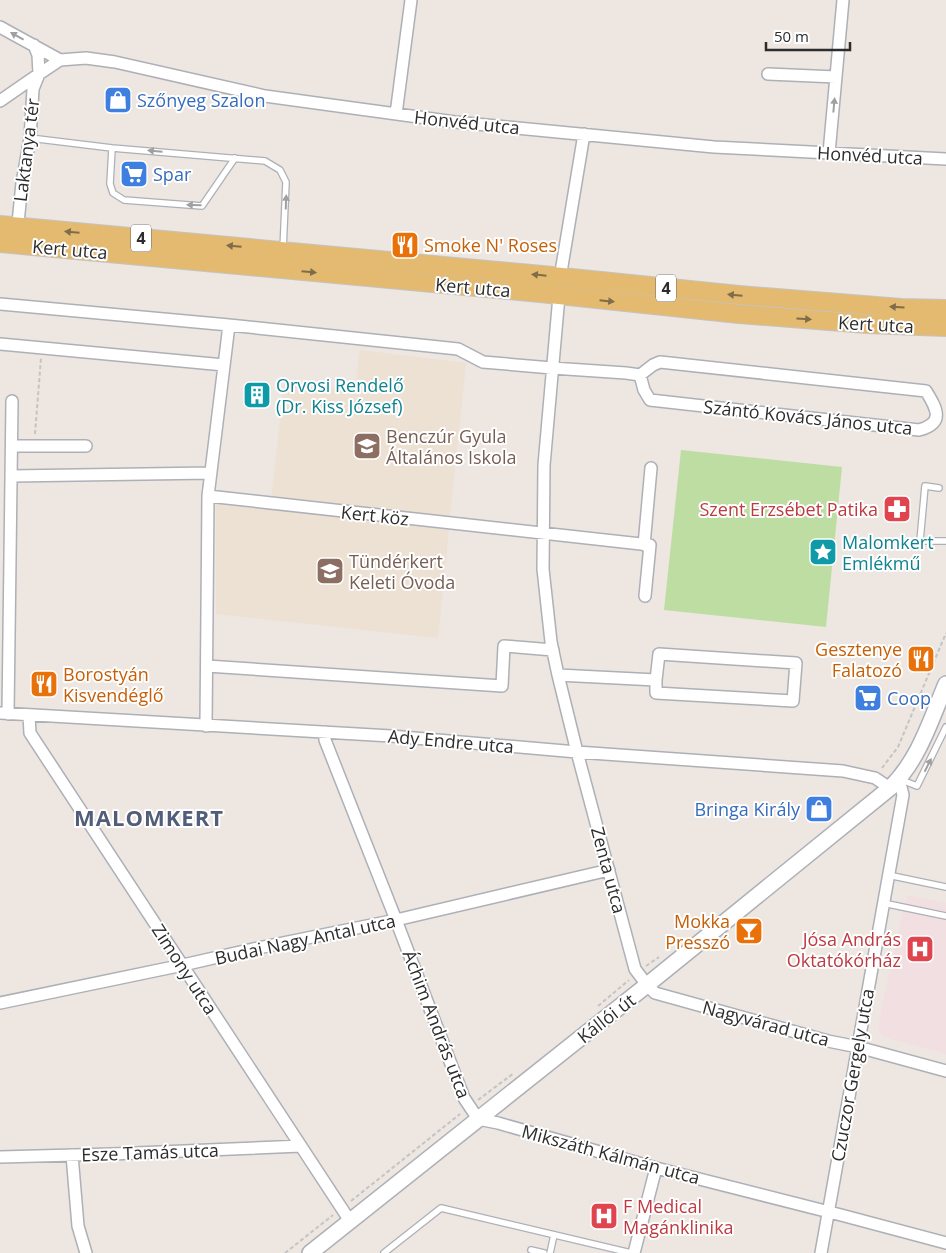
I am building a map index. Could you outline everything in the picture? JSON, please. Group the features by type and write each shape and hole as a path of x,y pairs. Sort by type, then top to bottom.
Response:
{"main road":[{"name":"Kert utca","path":"0,225 11,238 273,259 463,268 739,295 901,308 946,309"},
{"name":"Kert utca","path":"11,238 118,235 461,286 748,315 867,324 946,327"},
{"name":"Kállói út","path":"310,1253 346,1215 474,1112 642,979 895,784 915,755 946,684"}],"street":[{"path":"396,114 411,0"},
{"path":"829,154 843,0"},
{"path":"0,27 60,60"},
{"path":"34,45 38,56 39,74"},
{"name":"Honvéd utca","path":"60,60 86,58 115,62 264,96 454,122 714,147 946,159"},
{"name":"Laktanya tér","path":"0,101 60,60"},
{"name":"Laktanya tér","path":"11,238 30,138 34,89 39,74"},
{"path":"768,74 836,77"},
{"path":"560,278 584,134"},
{"path":"558,296 544,464 543,569 553,650 577,752"},
{"path":"0,304 458,349 483,362 640,375"},
{"path":"206,726 208,496 229,325"},
{"path":"0,344 224,365"},
{"name":"Szántó Kovács János utca","path":"660,362 926,391 936,410 936,421 930,427 919,430 650,400 644,390 640,375 660,362"},
{"path":"4,714 12,401"},
{"path":"12,446 86,446"},
{"path":"645,596 650,546 644,545 651,468"},
{"path":"11,476 211,473"},
{"name":"Kert köz","path":"208,496 644,545"},
{"path":"207,666 502,686 504,646 553,650"},
{"path":"659,654 796,663 793,701 656,693 656,680 659,654"},
{"path":"558,675 656,680"},
{"name":"Ady Endre utca","path":"4,714 392,736 843,772 895,784"},
{"name":"Zimony utca","path":"28,714 30,733 346,1215"},
{"name":"Áchim András utca","path":"325,732 325,740 464,1098 474,1112"},
{"name":"Zenta utca","path":"577,752 634,968 642,979"},
{"name":"Czuczor Gergely utca","path":"820,1253 903,795 895,784"},
{"name":"Budai Nagy Antal utca","path":"0,1003 396,920 609,870"},
{"name":"Nagyvárad utca","path":"642,979 655,993 946,1072"},
{"name":"Mikszáth Kálmán utca","path":"474,1112 507,1125 656,1168 946,1243"},
{"name":"Esze Tamás utca","path":"0,1156 301,1146"},
{"path":"72,1155 78,1226 86,1253"},
{"path":"632,1253 656,1168"}],"lane":[{"path":"30,138 112,148 265,161 280,170 286,182 273,259"},
{"path":"112,148 110,184 113,193 124,200 202,206 235,158"},
{"path":"461,286 463,268"},
{"path":"939,488 925,486 920,541 946,541"},
{"path":"895,784 917,786 946,727"},
{"path":"888,875 946,887"},
{"path":"883,903 946,916"},
{"path":"384,1253 441,1208 632,1253"},
{"path":"550,1253 554,1235"},
{"path":"531,1250 544,1253"}],"path":[{"path":"35,434 41,348"},
{"path":"875,778 898,747 946,633"},
{"path":"595,1009 642,979 661,956"},
{"path":"285,1253 346,1215 474,1112 514,1072"}],"shaded area":[{"name":"Benczúr Gyula Általános Iskola","path":"360,350 466,363 449,524 271,503 284,384 355,389"},
{"name":"Tündérkert Keleti Óvoda","path":"216,502 449,529 438,638 216,614"},
{"name":"Jósa András Oktatókórház","path":"907,895 946,903 946,1054 884,1037 878,1028"}],"green space":[{"path":"681,450 842,467 826,627 664,610"}],"place":[{"name":"Szőnyeg Szalon","path":"118,100"},
{"name":"Spar","path":"134,174"},
{"name":"Smoke N' Roses","path":"405,245"},
{"name":"Orvosi Rendelő (Dr. Kiss József)","path":"257,395"},
{"name":"Benczúr Gyula Általános Iskola","path":"367,446"},
{"name":"Szent Erzsébet Patika","path":"897,509"},
{"name":"Malomkert Emlékmű","path":"823,552"},
{"name":"Tündérkert Keleti Óvoda","path":"330,571"},
{"name":"Gesztenye Falatozó","path":"921,659"},
{"name":"Borostyán Kisvendéglő","path":"44,684"},
{"name":"Coop","path":"868,698"},
{"name":"Bringa Király","path":"819,809"},
{"name":"Mokka Presszó","path":"749,931"},
{"name":"Jósa András Oktatókórház","path":"920,949"},
{"name":"F Medical Magánklinika","path":"604,1216"}],"district":[{"name":"MALOMKERT","path":"149,817"}]}
